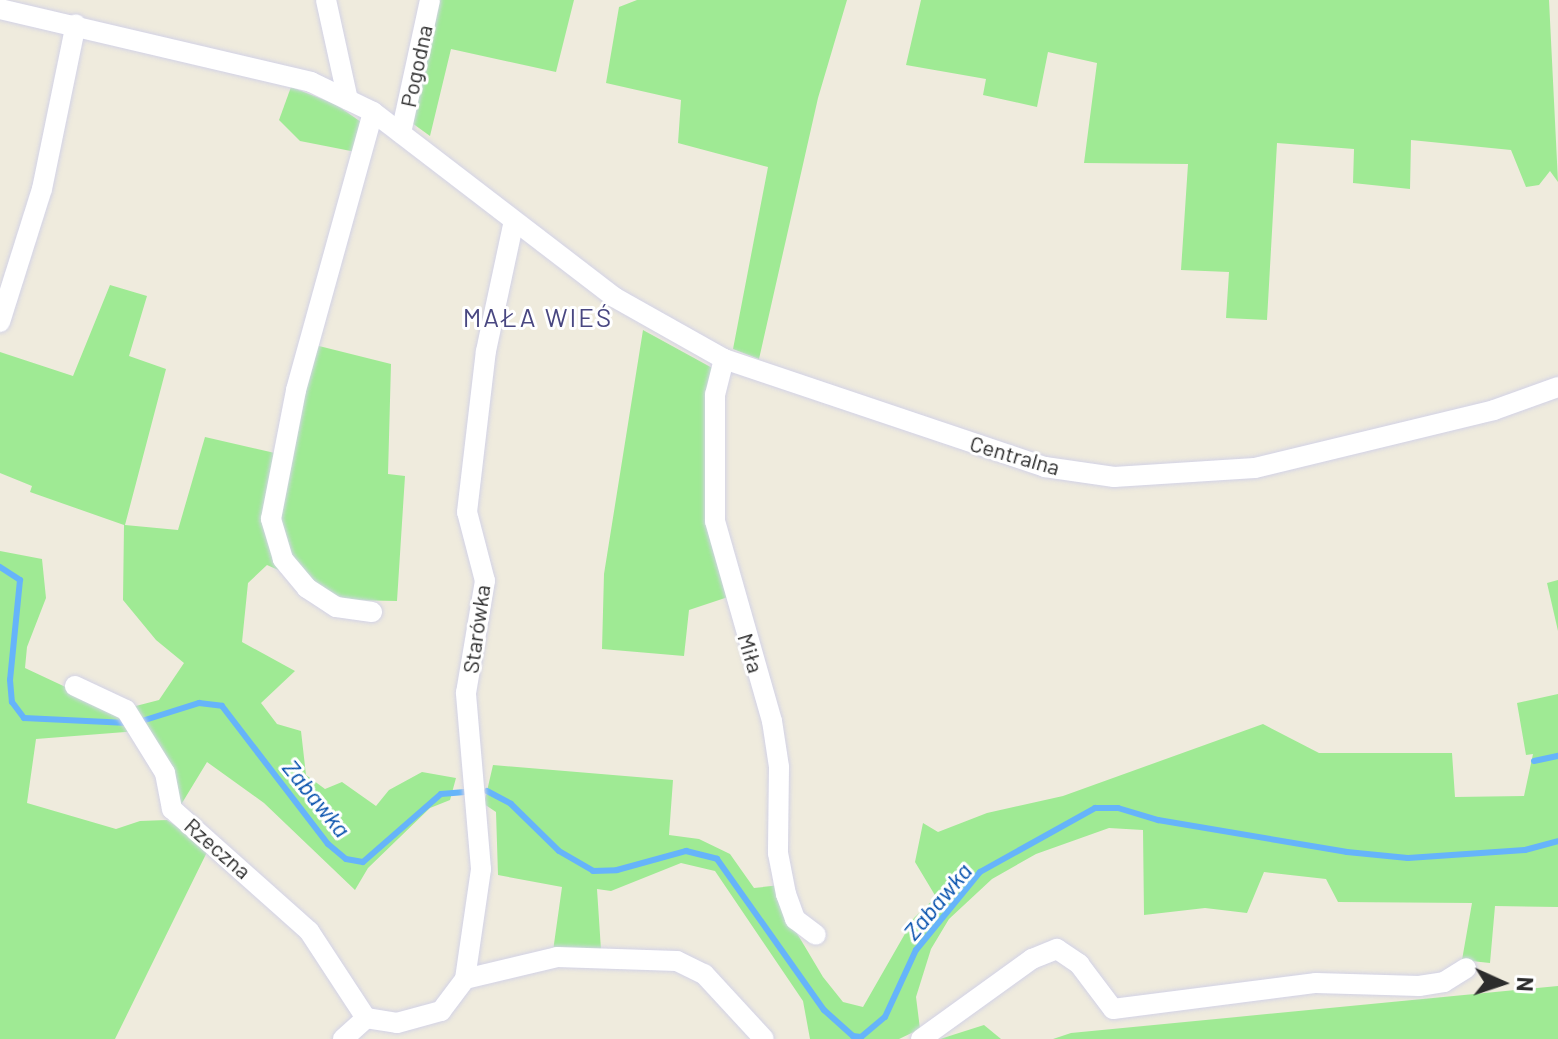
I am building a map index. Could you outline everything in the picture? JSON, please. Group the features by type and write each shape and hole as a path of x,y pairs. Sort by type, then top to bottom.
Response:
{"street":[{"path":"326,0 348,100"},
{"name":"Pogodna","path":"401,133 430,0"},
{"name":"Centralna","path":"0,9 248,63 348,100 373,112 513,225 614,297 724,359 1045,467 1114,477 1255,468 1494,410 1558,387"},
{"path":"0,322 42,189 76,24"},
{"path":"372,612 336,607 307,588 283,559 271,519 296,390 373,112"},
{"name":"Starówka","path":"366,1018 424,1019 441,1011 465,979 481,869 466,693 485,581 467,512 486,351 513,225"},
{"name":"Miła","path":"724,359 715,394 715,521 772,721 779,767 778,853 786,894 795,919 816,935"},
{"name":"Rzeczna","path":"75,686 126,710 145,735 165,773 172,809 309,931 366,1018"},
{"path":"921,1039 1032,959 1057,949 1079,964 1113,1009 1316,983 1419,986 1444,982 1466,968"},
{"path":"465,979 557,957 677,961 704,974 764,1039"},
{"path":"343,1039 366,1018"}],"green space":[{"path":"438,0 574,0 556,72 451,49 430,136 412,123"},
{"path":"637,0 847,0 818,98 759,359 733,349 768,167 678,143 681,100 606,83 619,7"},
{"path":"921,0 1549,0 1558,182 1550,171 1539,185 1526,187 1511,150 1411,140 1410,189 1353,183 1354,149 1277,143 1267,320 1226,318 1229,272 1181,270 1188,164 1084,163 1097,63 1048,52 1037,107 983,95 986,79 906,65"},
{"path":"291,87 335,104 364,124 356,152 300,141 279,120"},
{"path":"110,285 147,296 129,356 166,369 125,525 178,530 205,437 288,456 315,345 391,364 388,474 405,476 397,601 347,600 267,565 248,583 242,642 295,671 261,703 277,724 301,731 306,775 325,789 342,782 376,806 389,790 422,772 456,778 450,800 430,808 368,868 355,890 264,803 207,762 179,808 132,707 159,700 184,663 156,640 123,600 124,525 30,492 32,486 0,473 0,352 73,376"},
{"path":"643,330 716,370 728,597 689,610 684,656 602,649 604,574"},
{"path":"0,551 42,559 46,598 27,647 25,668 106,706 138,731 36,739 27,803 116,829 140,821 167,820 209,848 115,1039 0,1039"},
{"path":"1558,580 1558,631 1547,583"},
{"path":"1558,694 1558,907 1495,906 1490,963 1462,960 1472,903 1338,902 1326,879 1264,872 1247,913 1205,908 1144,915 1143,830 1109,828 1036,854 992,879 949,919 931,949 916,997 920,1029 899,1039 810,1039 803,1001 715,871 681,863 611,891 597,889 601,950 553,951 562,887 498,875 496,812 484,804 493,765 673,780 669,835 699,839 730,854 754,888 781,885 795,930 823,977 843,1002 863,1007 914,918 936,897 915,862 923,823 938,832 987,813 1063,796 1263,724 1319,753 1452,753 1455,797 1524,796 1533,754 1526,755 1517,703"},
{"path":"1558,986 1558,1039 1053,1039 1071,1033"},
{"path":"984,1025 1001,1039 940,1039"}],"waterway":[{"name":"Zabawka","path":"0,567 20,580 10,680 12,702 24,718 128,723"},
{"name":"Zabawka","path":"145,720 199,703 222,706 328,844 346,859 363,862 441,794 465,792"},
{"path":"1534,761 1558,756"},
{"name":"Zabawka","path":"487,791 511,804 559,851 593,871 617,870 686,851 717,859 824,1010 853,1036 861,1037 885,1017 916,950 980,872 1095,808 1118,808 1158,820 1347,852 1408,858 1525,850 1558,841"}],"district":[{"name":"MAŁA WIEŚ","path":"538,317"}]}
